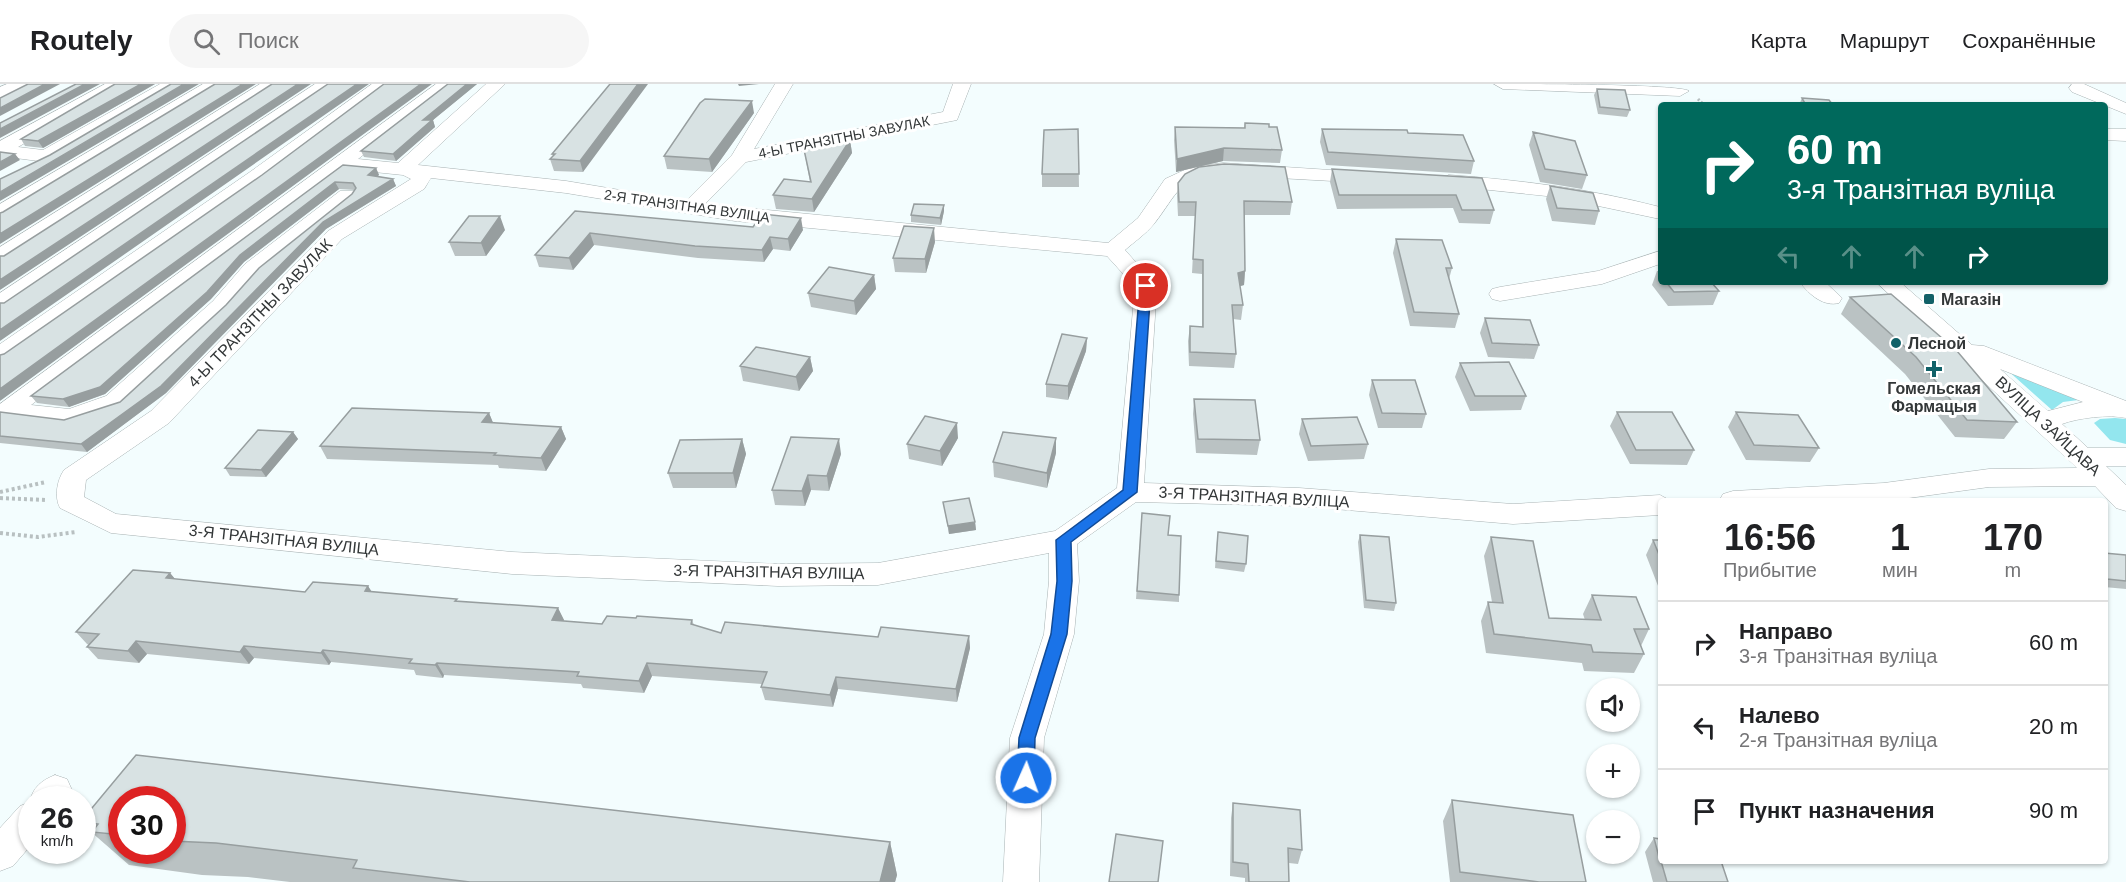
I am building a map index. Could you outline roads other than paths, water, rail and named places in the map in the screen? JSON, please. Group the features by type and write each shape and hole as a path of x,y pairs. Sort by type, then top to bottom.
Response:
{"street":[{"path":"0,94 21,84"},
{"path":"0,150 118,84"},
{"path":"18,172 172,84"},
{"path":"0,213 215,84"},
{"path":"0,256 272,84"},
{"path":"0,303 327,84"},
{"path":"0,355 257,176 382,84"},
{"path":"4,410 344,163 447,84"},
{"path":"404,168 496,84"},
{"name":"4-Ы ТРАНЗІТНЫ ЗАВУЛАК","path":"690,208 741,158 784,84"},
{"name":"4-Ы ТРАНЗІТНЫ ЗАВУЛАК","path":"741,158 951,116 962,84"},
{"path":"1503,84 1677,88 1691,102"},
{"path":"2078,88 2126,109"},
{"path":"2108,134 2126,135"},
{"path":"0,150 46,156"},
{"path":"85,162 257,176 323,178"},
{"name":"2-Я ТРАНЗІТНАЯ ВУЛІЦА","path":"344,163 566,187 735,215 1113,250"},
{"name":"4-Ы ТРАНЗІТНЫ ЗАВУЛАК","path":"111,524 70,501 73,476 159,417 335,235 417,185 422,177 404,168"},
{"path":"1130,492 1146,286 1113,250 1145,222 1172,183 1198,171 1223,169 1386,178"},
{"path":"1432,180 1525,185 1584,193 1658,212"},
{"path":"4,410 70,417 115,402 221,306 253,269 346,195"},
{"path":"1500,294 1602,278 1658,258"},
{"path":"1815,285 1831,298"},
{"name":"ВУЛІЦА ЗАЙЦАВА","path":"1891,285 1961,345 2044,421 2126,501"},
{"path":"1961,345 2126,410"},
{"path":"2044,421 2076,410 2126,410"},
{"path":"2082,457 2126,457"},
{"path":"1783,498 1884,492 1989,478 2102,477"},
{"name":"3-Я ТРАНЗІТНАЯ ВУЛІЦА","path":"111,524 512,563 778,575 878,574 1063,540 1130,492 1299,497 1513,514 1658,505"},
{"path":"1021,882 1027,738 1059,634 1064,581 1063,540"},
{"path":"0,854 18,833"}],"place":[{"name":"Магазін","path":"1929,299"},
{"name":"Лесной","path":"1896,343"},
{"name":"Гомельская Фармацыя","path":"1934,369"}]}
